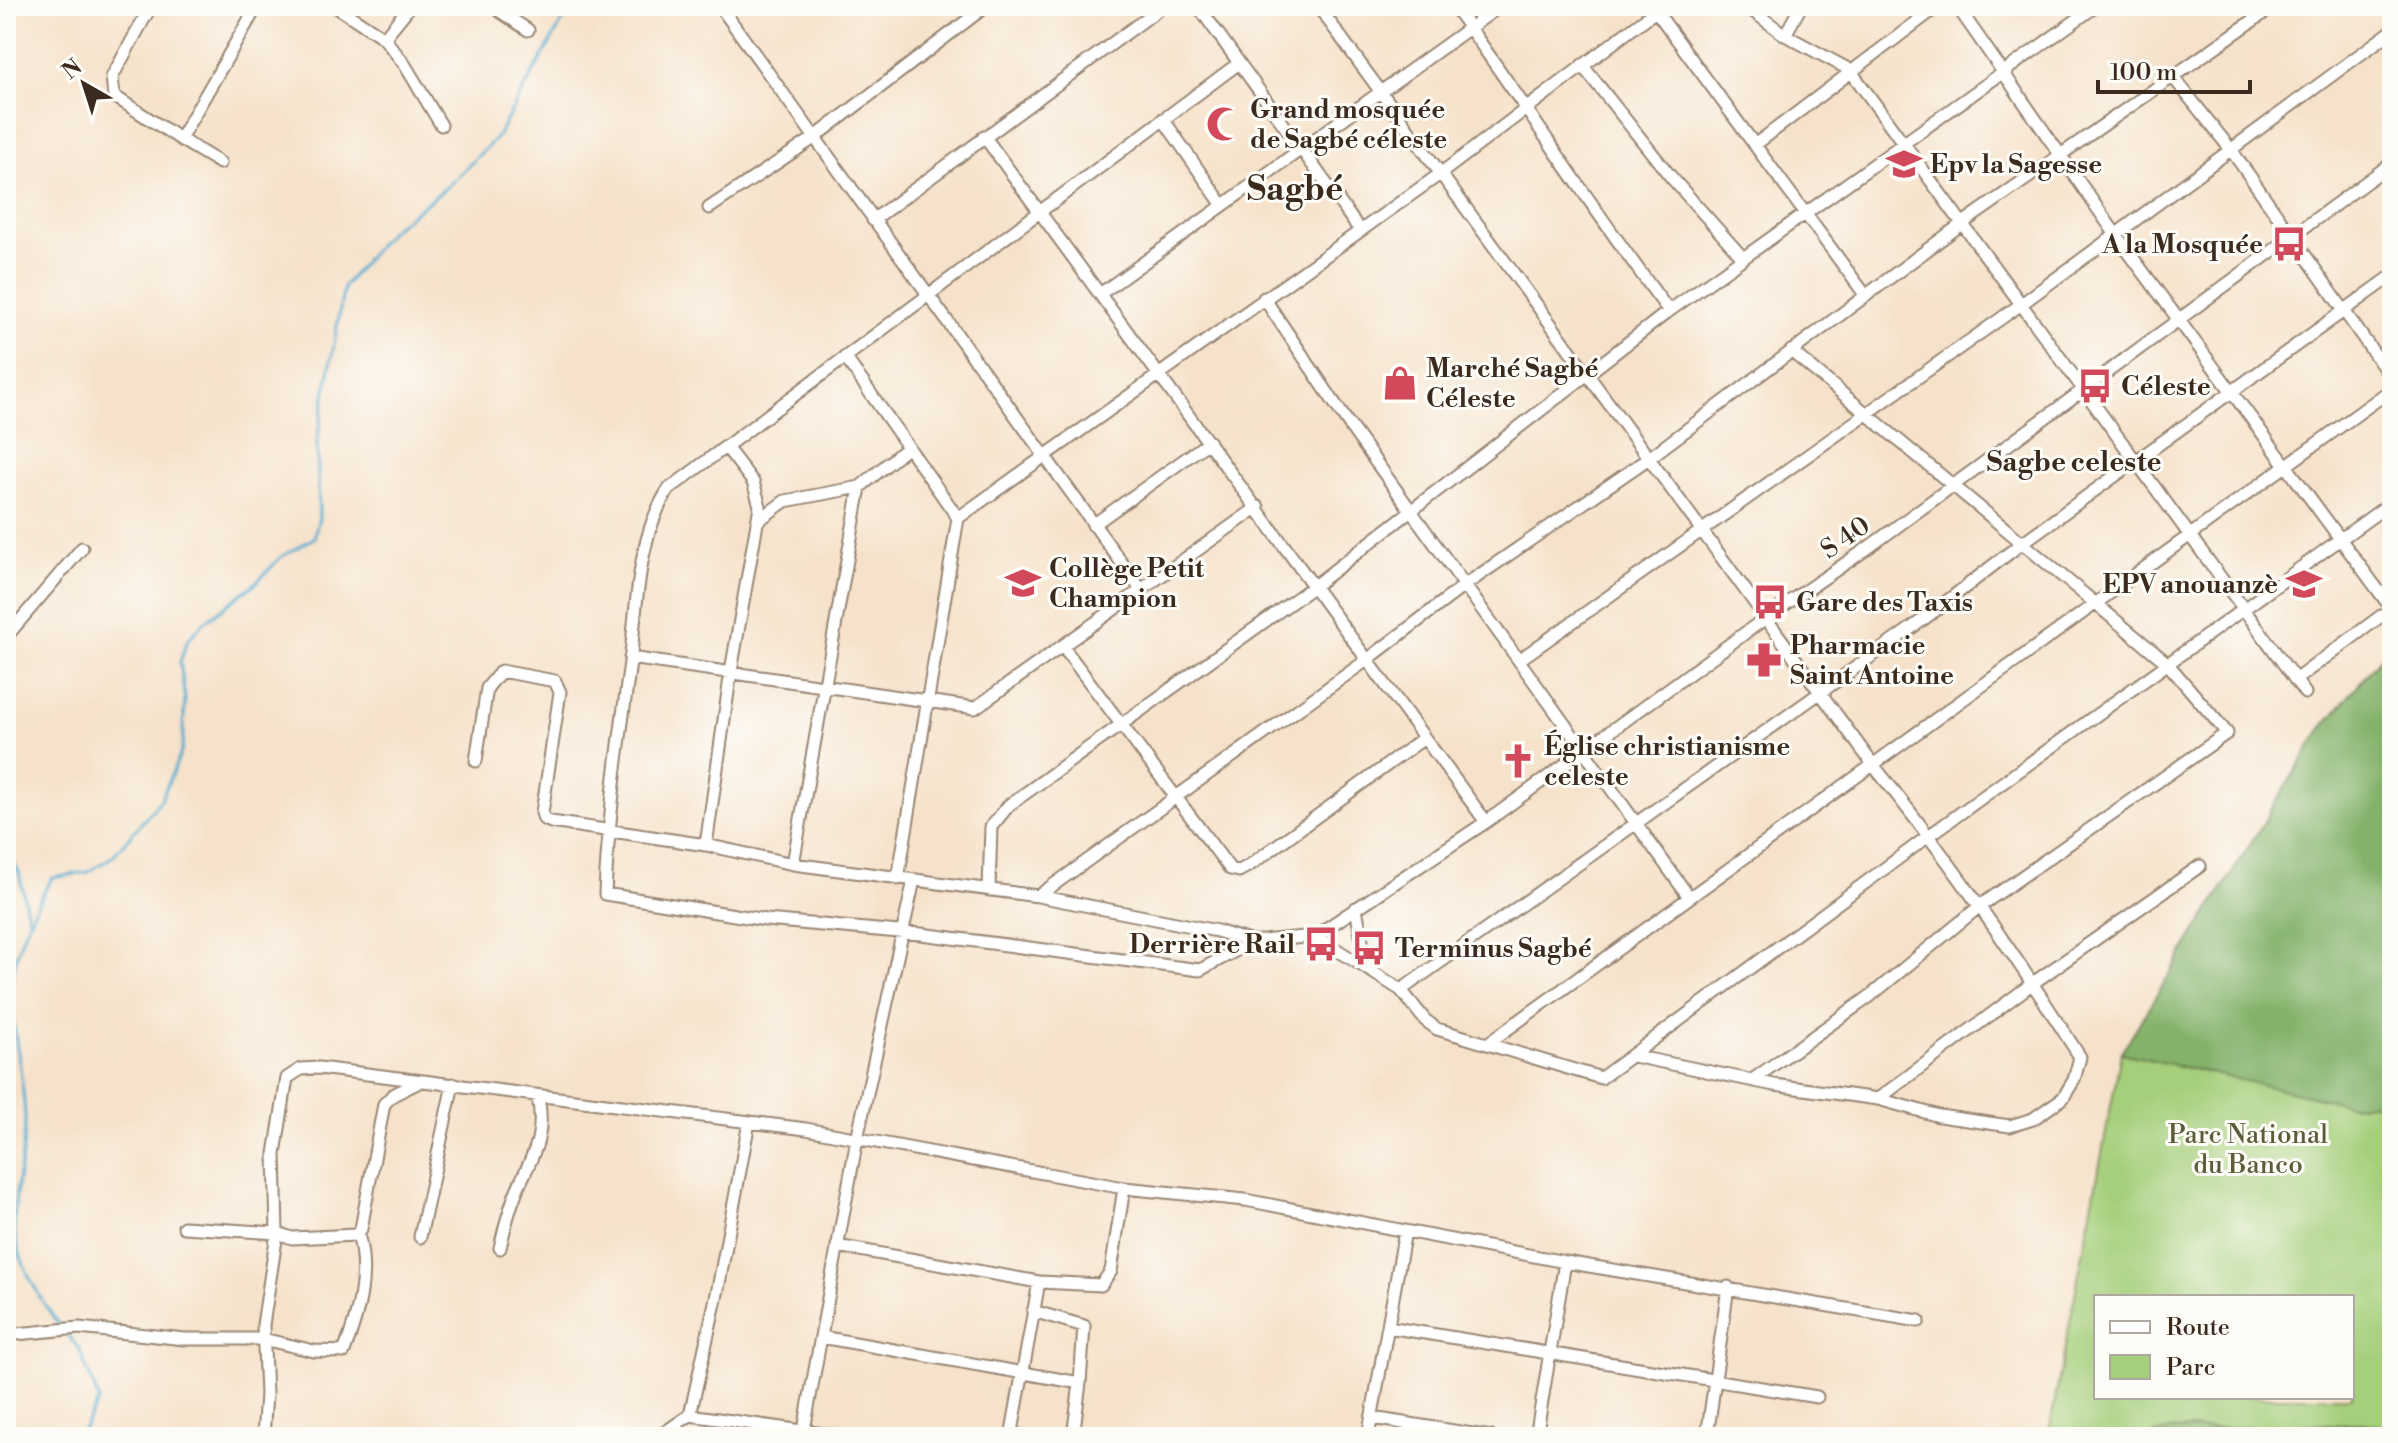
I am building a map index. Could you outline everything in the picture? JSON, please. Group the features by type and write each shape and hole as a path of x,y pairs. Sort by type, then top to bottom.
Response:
{"street":[{"path":"151,6 112,77 114,96 220,163"},
{"path":"180,139 257,6"},
{"path":"335,6 384,38 405,65 441,125"},
{"path":"384,38 410,6"},
{"path":"492,6 528,30"},
{"path":"720,6 1142,591"},
{"path":"709,208 814,138 986,6"},
{"path":"873,220 1163,6"},
{"path":"1198,6 1359,229"},
{"path":"1318,6 1383,90 1440,174 1874,766 1930,835 2033,983 2080,1057 2074,1080 2063,1098 2033,1119 2010,1126 1939,1116 1878,1099 1774,1085 1755,1078 1633,1056"},
{"path":"1454,6 1526,106 1602,222 1669,311"},
{"path":"1100,294 1300,147 1500,6"},
{"path":"1746,6 1785,35 1850,70 2305,693"},
{"path":"1785,35 1801,6"},
{"path":"1756,144 1938,6"},
{"path":"1957,6 2116,235 2386,601"},
{"path":"989,890 991,827 998,815 1314,586 1669,311 2096,6"},
{"path":"1038,896 1367,660 1465,585 1649,458 2060,153 2174,78 2274,6"},
{"path":"958,518 1440,174 1659,8 1866,296"},
{"path":"1519,660 2020,305 2392,31"},
{"path":"1239,63 669,489 661,501 647,544 608,830 605,894 766,920 900,935 921,934 1200,970 1252,942 1315,936 1401,990 1425,1020 1437,1029 1601,1078 1930,835 2392,502"},
{"path":"1582,65 1671,177 1743,258"},
{"path":"2174,78 2232,151 2392,379"},
{"path":"1163,119 1222,204"},
{"path":"984,136 1486,822"},
{"name":"S 40","path":"1315,936 1486,822 1767,617 1952,487 2178,317 2390,170"},
{"path":"1401,990 1822,692 2022,543 2392,276"},
{"path":"1264,298 1689,897"},
{"path":"1755,1078 1869,997 1980,906 2226,736 2227,729 2167,663 2097,602 1952,487 1791,351"},
{"path":"845,357 958,518 898,879"},
{"path":"1487,1044 2392,389"},
{"path":"1093,525 1209,442"},
{"path":"706,845 731,671 760,506 753,482 726,447"},
{"path":"759,520 785,501 860,487 908,447"},
{"path":"793,864 860,487"},
{"path":"630,658 975,708 984,705 1258,507"},
{"path":"6,637 82,548"},
{"path":"2295,680 2381,616"},
{"path":"1063,647 1230,869 1239,871 1424,738"},
{"path":"476,761 487,688 492,678 501,671 555,681 560,692 542,813 551,822 706,845 793,864 1038,896 1217,931 1252,942"},
{"path":"1878,1099 2033,983 2200,866"},
{"path":"804,1430 857,1139 914,880"},
{"path":"1356,908 1367,969"},
{"path":"263,1437 266,1394 263,1339 277,1233 275,1154 284,1090 292,1072 319,1068 749,1122 1124,1188 1245,1200 1565,1262 1919,1321"},
{"path":"6,1335 79,1328 185,1339 263,1339 314,1351 344,1352 360,1307 365,1268 358,1234 384,1104 393,1095 421,1081"},
{"path":"420,1237 453,1084"},
{"path":"500,1248 511,1205 540,1144 543,1121 538,1097"},
{"path":"690,1415 718,1289 749,1122"},
{"path":"837,1246 1039,1282 1091,1286 1107,1280 1124,1188"},
{"path":"184,1227 277,1233 292,1238 358,1234"},
{"path":"1368,1437 1405,1231"},
{"path":"1536,1437 1565,1262"},
{"path":"1011,1437 1020,1373 1039,1282"},
{"path":"1707,1437 1728,1287"},
{"path":"1033,1311 1084,1326 1073,1437"},
{"path":"1388,1327 1817,1397"},
{"path":"821,1337 1080,1383"},
{"path":"658,1437 690,1415 845,1437"},
{"path":"1372,1418 1491,1437"}],"green space":[{"name":"Parc National du Banco","path":"2392,644 2392,1437 2048,1437 2121,1053 2320,731"},
{"path":"2392,644 2392,1103 2351,1105 2121,1053 2320,731"},
{"path":"2363,1423 2392,1428 2392,1437 2144,1437 2171,1430"}],"waterway":[{"path":"61,1327 30,1278 15,1235 14,1209 25,1119 11,993 12,975 21,941 52,878 88,872 112,857 161,800 182,750 185,700 180,662 187,641 202,624 256,583 281,557 314,538 319,517 317,442 344,286 389,232 447,187 497,137 571,6"},
{"path":"6,850 19,872 28,917"},
{"path":"66,1333 79,1349 99,1400 79,1437"}],"place":[{"name":"Grand mosquée de Sagbé céleste","path":"1224,124"},
{"name":"Epv la Sagesse","path":"1904,164"},
{"name":"A la Mosquée","path":"2289,244"},
{"name":"Marché Sagbé Céleste","path":"1400,383"},
{"name":"Céleste","path":"2095,386"},
{"name":"Collège Petit Champion","path":"1023,583"},
{"name":"EPV anouanzè","path":"2304,584"},
{"name":"Gare des Taxis","path":"1770,602"},
{"name":"Pharmacie Saint Antoine","path":"1764,660"},
{"name":"Église christianisme celeste","path":"1518,761"},
{"name":"Derrière Rail","path":"1321,944"},
{"name":"Terminus Sagbé","path":"1369,948"}],"district":[{"name":"Sagbé","path":"1295,188"},
{"name":"Sagbe celeste","path":"2074,461"}]}
